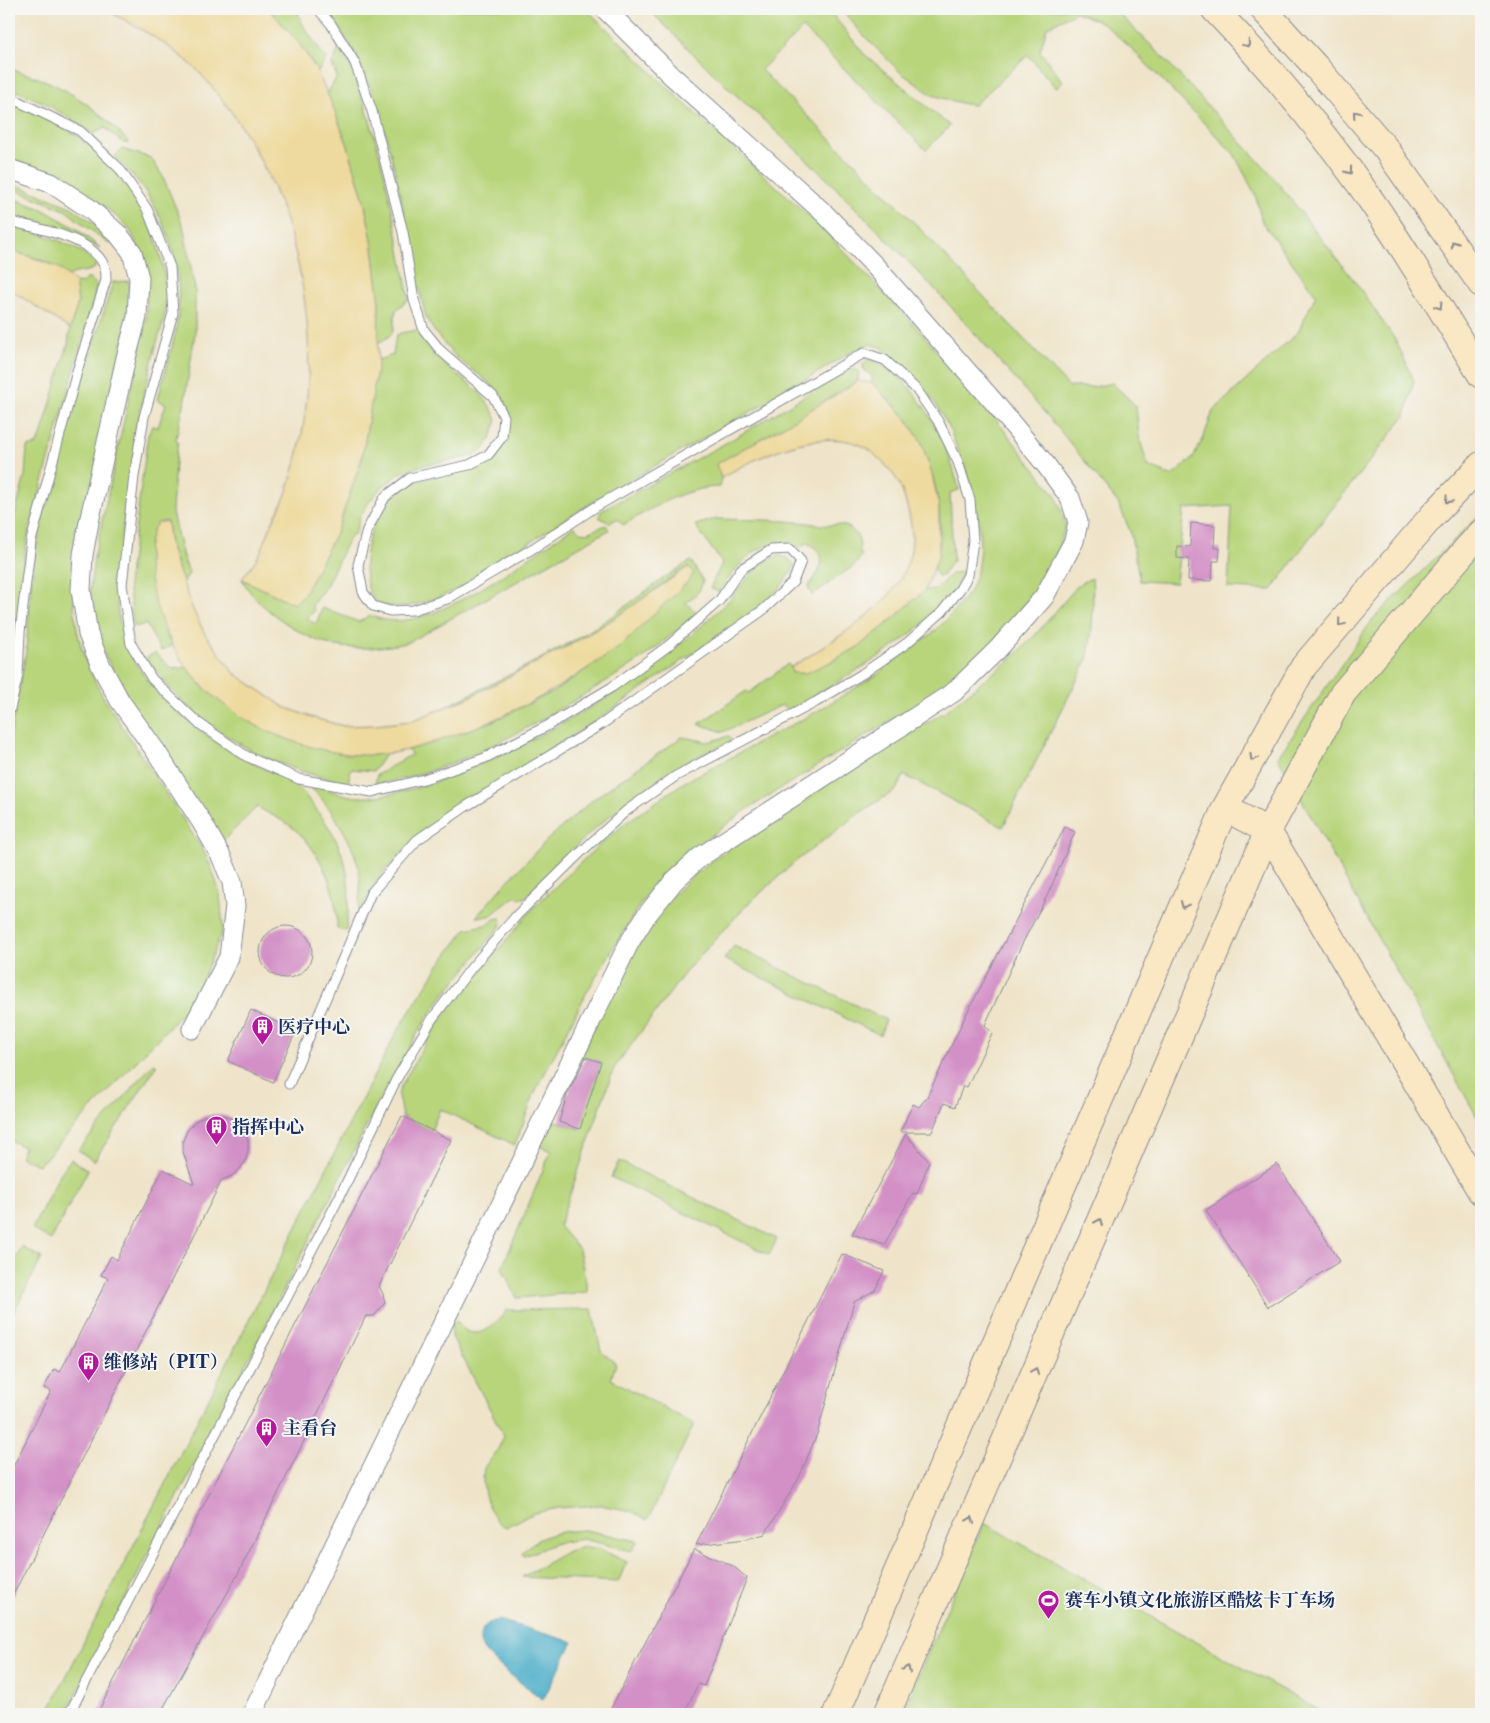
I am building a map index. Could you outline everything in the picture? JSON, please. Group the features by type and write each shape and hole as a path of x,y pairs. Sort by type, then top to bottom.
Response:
{"street":[{"path":"252,1714 629,942 646,916 674,881 700,857 954,692 998,649 1044,597 1074,541 1078,522 1070,498 1046,465 876,267 824,213 671,75 605,9"},
{"path":"1214,9 1243,39 1318,129 1391,229 1481,374"},
{"path":"1263,9 1316,67 1386,149 1481,284"},
{"path":"9,169 51,183 90,208 118,234 132,252 139,278 137,317 89,522 83,555 81,590 88,634 101,666 120,701 155,750 201,821 232,882 235,906 229,958 192,1029"},
{"path":"836,1714 1226,808 1304,666 1433,515 1481,465"},
{"path":"887,1714 1268,831 1343,693 1481,533"},
{"path":"1226,808 1268,831 1481,1192"}],"lane":[{"path":"69,1714 339,1198 397,1078 432,1019 472,967 516,915 626,811 676,776 816,702 862,674 907,643 942,612 960,589 968,575 973,541 970,500 958,462 938,421 916,389 885,360 864,353 597,506 532,549 447,599 413,610 390,611 374,606 363,592 358,565 367,530 385,497 410,478 469,465 488,454 502,437 504,418 493,396 441,351 424,330 414,300 403,232 372,111 355,63 331,24 318,9"},
{"path":"9,97 80,131 119,168 147,209 170,267 173,312 144,417 134,476 122,585 131,644 152,680 197,722 246,756 299,779 372,792 424,779 485,758 547,726 612,687 675,640 719,601 741,569 771,550 790,549 801,561 793,582 763,610 602,724 465,807 416,840 372,893 289,1084"},
{"path":"9,221 69,238 92,250 104,265 106,280 78,368 31,541 20,632 18,675 9,713"}],"green space":[{"path":"269,9 296,9 304,27 326,59 318,72 298,42"},
{"path":"326,9 586,9 685,104 821,227 919,330 1001,426 1056,496 1066,524 1058,551 1043,583 989,649 932,695 746,810 697,846 668,871 641,903 588,990 535,1092 515,1145 440,1109 431,1131 402,1116 398,1096 400,1088 448,1009 535,906 598,846 627,822 683,783 814,713 875,676 935,631 953,613 970,591 977,572 980,549 979,525 968,476 949,427 937,406 913,376 881,347 869,344 851,352 784,393 614,490 462,587 435,599 415,605 385,606 374,600 366,580 366,554 375,522 387,503 402,489 417,482 439,475 473,469 485,464 504,442 510,422 508,410 498,391 454,355 438,337 426,317 391,157 380,117 367,79 349,43"},
{"path":"648,9 828,9 864,54 950,126 926,150 803,28 761,70 906,214 1069,387 1094,387 1112,383 1136,406 1139,437 1148,466 1172,476 1193,458 1203,439 1213,411 1298,332 1316,295 1262,222 1255,194 1234,154 1131,48 1103,23 1076,12 1047,27 1040,51 1063,82 1056,88 1028,55 974,105 932,95 900,72 865,37 841,9 1114,9 1162,56 1275,179 1359,287 1396,341 1414,381 1405,416 1313,533 1272,590 1228,588 1232,506 1184,509 1176,583 1140,581 1130,531 1118,503 1058,428 956,312 906,259 817,169 723,83"},
{"path":"340,46 357,82 379,153 409,299 396,310 392,333 378,343 379,296 372,240 364,201 348,146 327,94 337,77 332,64"},
{"path":"9,69 44,80 75,96 104,117 129,143 123,143 105,128 93,134 45,103 9,88"},
{"path":"9,99 76,135 96,151 114,170 130,190 144,213 162,262 165,287 165,313 138,421 116,582 118,614 129,652 145,677 170,706 216,742 250,762 291,782 307,797 335,838 346,866 349,896 346,931 337,929 335,903 323,866 309,844 290,826 257,807 221,843 139,717 102,650 94,618 90,590 94,558 146,320 145,276 137,244 130,231 119,219 76,186 37,168 9,160"},
{"path":"122,149 151,158 163,177 183,225 195,289 195,333 184,405 176,438 178,443 172,513 189,573 183,584 169,539 167,521 166,635 172,645 161,651 146,624 134,627 128,584 148,435 152,426 158,427 166,404 158,400 174,336 179,294 177,272 165,229 156,209 144,190 131,173 115,158"},
{"path":"9,182 71,207 95,224 113,242 109,244 65,210 9,187"},
{"path":"9,197 42,209 77,229 100,248 37,222 9,214"},
{"path":"9,224 55,239 76,249 95,263 95,268 68,276 55,266 9,250"},
{"path":"86,279 90,279 97,285 95,296 30,528 25,551 15,646 10,651 9,538 25,476 27,447 36,445 41,436 68,344 70,329 78,302 75,284 82,283"},
{"path":"129,281 131,303 74,571 76,623 83,653 105,700 203,850 212,869 220,894 223,929 197,993 181,1014 39,1165 20,1157 24,1147 9,1140 9,742 26,651 36,547 47,499 113,282"},
{"path":"418,330 440,360 477,391 487,402 497,420 491,438 484,449 473,456 424,465 400,473 381,488 360,516 355,534 350,536 326,586 312,605 314,611 307,619 316,624 322,608 359,622 370,615 393,621 426,616 488,585 574,526 580,532 587,533 606,525 609,530 409,642 391,646 364,648 324,643 297,630 269,611 248,589 242,579 294,604 304,594 337,531 362,458 378,360 393,355 396,336 400,333"},
{"path":"869,359 886,367 915,395 939,433 954,472 959,490 950,493 953,560 942,576 938,576 934,569 940,532 936,490 930,469 914,431 893,403 872,383 872,376 864,370 862,364"},
{"path":"851,368 859,371 858,381 717,464 721,478 720,487 707,488 681,495 623,525 617,519 609,523 599,517 601,511 733,439"},
{"path":"1481,514 1481,1124 1278,757 1373,619"},
{"path":"716,519 782,521 845,526 856,535 860,545 859,553 862,554 856,564 812,595 808,587 820,569 821,558 819,553 807,543 796,548 779,544 768,546 759,549 744,561 719,592 710,588 722,563 695,525"},
{"path":"780,555 789,559 795,566 780,588 765,603 596,721 424,830 377,880 359,913 359,874 354,853 332,813 312,789 315,785 353,796 370,797 420,787 482,764 546,732 625,686 686,640 730,599 757,568"},
{"path":"691,561 703,581 699,591 686,603 697,613 646,656 554,713 480,751 429,771 375,784 377,775 412,754 407,750 493,721 553,692 621,646 689,580 694,573 688,567 623,613 570,645 525,670 433,713 572,641 604,622 665,577"},
{"path":"963,571 952,592 935,613 912,632 860,669 788,711 782,705 723,732 699,724 746,691 749,693 788,664 791,667 792,673 828,663 858,647 925,590 936,589 951,574"},
{"path":"1092,578 1091,640 1087,660 1003,827 904,775 896,790 861,812 796,861 744,908 687,970 614,1068 559,1226 579,1249 588,1292 517,1298 502,1268 551,1151 539,1146 547,1122 556,1121 579,1129 600,1062 580,1056 607,998 648,928 668,900 718,856 837,777 943,713 1012,658 1036,634 1080,583"},
{"path":"155,653 172,669 186,667 203,687 280,737 338,753 372,755 386,753 374,771 351,769 348,783 303,772 281,764 241,745 222,733 185,704 146,658"},
{"path":"729,736 732,741 693,759 665,776 622,807 581,841 525,898 514,897 490,916 476,917 547,840 595,798 682,737 708,742"},
{"path":"500,918 502,920 500,927 442,997 417,1034 373,1113 66,1714 47,1714 395,1035 439,965 466,929 489,924 494,919"},
{"path":"734,946 886,1020 880,1035 724,959"},
{"path":"154,1063 157,1065 94,1161 78,1150"},
{"path":"71,1159 88,1170 51,1240 32,1229 60,1174"},
{"path":"619,1161 777,1239 769,1255 611,1177"},
{"path":"22,1247 42,1258 11,1317 9,1315 9,1273"},
{"path":"592,1309 601,1351 616,1364 611,1379 694,1424 648,1520 631,1511 600,1505 559,1508 534,1513 506,1527 495,1518 487,1502 483,1484 485,1467 496,1452 504,1436 452,1337 452,1323 457,1321 468,1332 474,1333 490,1327 507,1310"},
{"name":"赛车小镇文化旅游区酷炫卡丁车场","path":"984,1523 1325,1714 902,1714"},
{"path":"585,1530 638,1541 631,1551 583,1539 557,1543 524,1556 522,1553 535,1542 550,1535 567,1531"},
{"path":"584,1547 597,1548 627,1562 618,1582 522,1577 568,1551"}],"sand":[{"path":"104,9 269,9 298,42 316,69 348,146 364,201 372,240 379,296 378,364 362,458 337,531 304,594 294,604 242,579 261,551 285,496 302,434 308,379 307,323 299,268 284,214 262,162 233,114 198,71 166,45"},
{"path":"9,250 59,268 75,282 78,302 70,329 14,292 9,291"},
{"path":"858,381 872,383 904,416 921,441 932,474 939,506 939,555 925,590 887,624 858,647 828,663 806,673 792,673 791,667 865,618 890,594 898,583 908,563 912,544 911,524 902,490 893,474 868,449 851,442 833,439 813,441 773,452 721,478 716,464"},
{"path":"167,521 169,539 175,560 193,610 205,634 234,673 284,707 343,726 411,721 466,699 570,645 615,618 688,567 694,573 680,590 618,648 576,676 528,704 460,733 428,744 395,753 356,755 305,745 257,726 214,696 190,672 164,628 155,601 148,566 149,543 152,532 157,523"}],"water":[{"path":"499,1620 573,1642 543,1700 499,1666 481,1645 480,1637 484,1627"}],"building":[{"path":"1191,523 1215,525 1214,548 1220,548 1219,561 1213,561 1212,581 1188,580 1189,559 1177,558 1177,546 1190,547"},
{"path":"1065,827 1075,832 1047,896 1021,946 985,1025 992,1033 967,1087 963,1086 955,1107 944,1103 932,1132 900,1132 913,1104 919,1107 927,1097 967,1013"},
{"path":"286,926 296,928 304,934 310,942 312,952 310,962 304,970 296,976 286,978 276,976 268,970 262,962 260,952 262,942 268,934 276,928"},
{"name":"医疗中心","path":"251,1010 296,1031 273,1082 228,1061"},
{"path":"586,1057 601,1062 580,1129 559,1122 567,1095"},
{"name":"维修站（PIT）","path":"215,1114 226,1116 236,1121 243,1129 248,1140 246,1160 232,1176 222,1180 9,1603 9,1475 51,1391 44,1388 54,1369 60,1372 108,1278 101,1275 111,1256 117,1260 163,1169 194,1184 183,1152 183,1141 187,1131 194,1122 204,1116"},
{"name":"主看台","path":"402,1116 451,1140 379,1286 385,1303 374,1316 366,1316 239,1572 160,1714 97,1714"},
{"path":"906,1134 929,1162 917,1194 913,1193 884,1245 852,1234"},
{"path":"1277,1164 1340,1261 1268,1307 1206,1210"},
{"path":"842,1254 884,1271 875,1290 854,1302 817,1434 799,1478 765,1534 746,1539 696,1545"},
{"path":"694,1549 733,1566 747,1578 704,1686 698,1684 684,1714 608,1714"}],"place":[{"name":"医疗中心","path":"262,1046"},
{"name":"指挥中心","path":"216,1146"},
{"name":"维修站（PIT）","path":"88,1381"},
{"name":"主看台","path":"267,1447"},
{"name":"赛车小镇文化旅游区酷炫卡丁车场","path":"1049,1619"}]}
